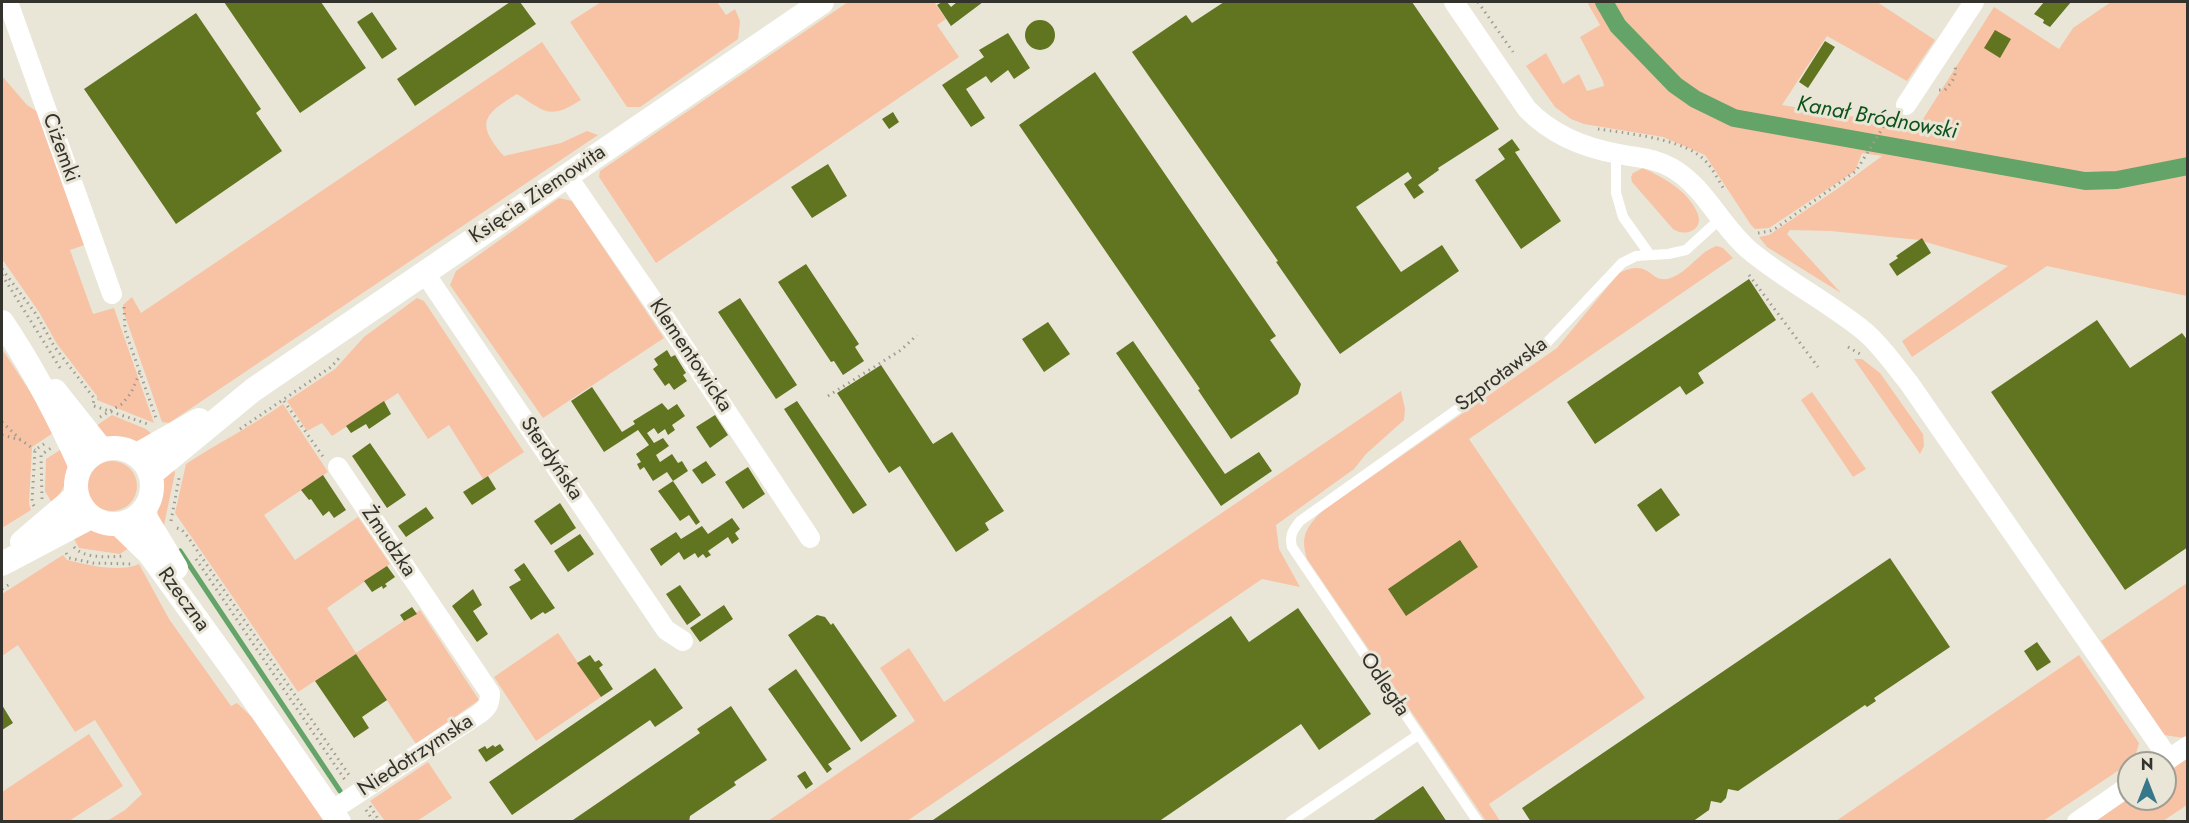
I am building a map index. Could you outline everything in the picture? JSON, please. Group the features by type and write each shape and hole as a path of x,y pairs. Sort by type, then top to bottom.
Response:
{"street":[{"name":"Ciżemki","path":"8,2 112,294"},
{"name":"Księcia Ziemowita","path":"144,464 822,2"},
{"path":"1454,2 1527,109 1538,121 1554,132 1580,144 1616,154 1655,160 1690,180 1748,250 1866,333 1909,383 2159,751"},
{"path":"1906,105 1974,2"},
{"name":"Klementowicka","path":"567,176 664,317 810,538"},
{"name":"Sterdyńska","path":"424,272 666,630 683,641"},
{"path":"2,322 26,358 65,430 81,467"},
{"path":"26,358 101,449"},
{"path":"121,448 144,464 153,486 150,499 142,512 132,520 119,524 104,522 91,517 82,507 77,495 77,476 90,456 101,449 121,448"},
{"name":"Żmudzka","path":"338,467 490,693"},
{"path":"2,562 77,495"},
{"name":"Rzeczna","path":"142,512 242,682"},
{"path":"2,562 91,517"},
{"name":"Rzeczna","path":"119,524 149,553 335,816"},
{"name":"Niedotrzymska","path":"335,816 358,793 479,714 489,705 490,693"},
{"path":"2077,822 2117,794"}],"lane":[{"path":"1616,154 1616,193 1623,217 1650,255"},
{"name":"Szprotawska","path":"1292,547 1290,539 1292,532 1300,521 1539,351 1622,262 1636,256 1668,254 1686,250 1721,218"},
{"name":"Odległa","path":"1292,547 1478,822"},
{"path":"1290,822 1418,735"}],"path":[{"path":"1818,367 1748,250 1770,231 1856,171 1885,124"},
{"path":"2,269 94,398 93,405"},
{"path":"2,275 68,379"},
{"path":"125,330 160,429"},
{"path":"828,396 901,350 917,335"},
{"path":"109,411 122,404 140,372"},
{"path":"284,400 333,471 338,467"},
{"path":"87,402 150,425"},
{"path":"2,422 35,450"},
{"path":"2,435 21,440"},
{"path":"178,534 171,522 180,476"},
{"path":"175,527 182,530 188,537 358,793 374,822"},
{"path":"192,554 380,822"}],"shaded area":[{"path":"601,2 717,2 726,15 735,9 740,21 738,39 640,107 627,107 570,22"},
{"path":"848,2 934,2 946,19 937,25 959,57 656,263 599,177 600,171"},
{"path":"1587,2 1877,2 1935,40 1907,81 1827,36 1782,105 1918,127 1994,7 2059,49 2073,28 2111,2 2187,2 2187,296 2047,266 1912,357 1902,341 2008,266 1919,240 1831,231 1790,230 1787,234 1841,293 1767,247 1759,237 1769,235 1882,156 1862,153 1855,171 1769,228 1755,229 1705,155 1663,137 1584,124 1571,119 1555,107 1526,66 1546,53 1563,84 1579,74 1587,91 1604,86 1580,37 1600,25"},
{"path":"542,42 581,100 555,112 541,109 517,94 491,113 486,127 489,135 504,156 561,143 587,131 598,135 169,423 162,422 123,305 132,297 141,313"},
{"path":"2,76 27,105 41,114 87,244 70,250 93,314 114,308 154,423 97,400 97,396 57,344 39,312 2,259"},
{"path":"1643,168 1681,191 1693,204 1699,218 1693,230 1683,233 1673,229 1632,182 1633,173"},
{"path":"559,198 572,201 664,338 543,418 450,285 456,271"},
{"path":"1717,246 1723,248 1733,258 1469,439 1645,698 1489,804 1500,821 1486,821 1307,559 1304,544 1306,533 1322,511 1557,348 1619,273 1637,268 1661,279 1667,279 1681,273 1705,252"},
{"path":"417,298 424,301 524,452 483,479 449,425 428,439 398,393 332,436 322,423 307,431 287,401 335,369 364,337"},
{"path":"2,349 56,431 32,447 29,504 31,510 2,528"},
{"path":"1854,359 1862,359 1880,373 1923,434 1924,446 1920,454"},
{"path":"1401,391 1405,409 1404,420 1366,454 1354,469 1276,525 1279,549 1300,587 1262,579 907,821 768,821 915,721 880,668 909,648 944,702"},
{"path":"1812,392 1866,469 1853,477 1801,400"},
{"path":"283,404 328,472 264,515 295,560 358,517 390,564 327,608 356,653 420,610 479,700 416,744 356,654 298,692 175,513 186,464"},
{"path":"112,415 146,429 155,437 138,442 122,442 93,428"},
{"path":"65,447 67,477 58,497 52,503 45,491 46,459"},
{"path":"107,461 117,461 130,468 137,481 137,491 130,504 117,511 107,511 98,507 91,500 87,491 87,481 91,472 98,465"},
{"path":"173,465 175,473 164,525 161,527 157,509 159,486"},
{"path":"86,529 116,536 132,546 120,554 79,548 72,535"},
{"path":"63,555 67,560 103,567 122,568 139,564 169,619 231,706 237,703 259,724 326,821 107,821 125,810 142,794 95,720 75,732 18,645 2,656 2,594"},
{"path":"2187,583 2187,736 2184,738 2164,735 2101,641"},
{"path":"558,633 601,697 536,741 494,677"},
{"path":"2079,655 2139,743 2137,751 2117,751 2117,771 2043,821 1836,821"},
{"path":"89,734 123,786 69,821 2,821 2,792"},
{"path":"2187,756 2187,805 2163,821 2094,822 2117,806 2117,811 2177,811 2177,763"},
{"path":"428,762 452,798 417,821 385,821 370,801"}],"building":[{"path":"224,2 321,2 366,68 300,113"},
{"path":"510,2 520,2 536,24 415,106 397,79"},
{"path":"947,2 951,7 957,2 983,2 951,26 937,5"},
{"path":"1224,2 1412,2 1499,129 1438,168 1439,170 1418,185 1424,192 1414,199 1404,184 1412,178 1408,172 1356,207 1401,272 1442,245 1459,271 1340,354 1132,52 1186,15 1192,23"},
{"path":"2044,2 2071,2 2050,27 2034,14"},
{"path":"372,12 397,49 382,59 357,22"},
{"path":"196,13 261,109 256,113 282,151 176,224 84,89"},
{"path":"1040,20 1051,24 1055,35 1051,46 1040,50 1029,46 1025,35 1029,24"},
{"path":"1995,30 2011,39 2000,58 1984,48"},
{"path":"1008,33 1030,68 1014,79 1008,70 991,83 986,76 966,89 985,118 971,127 942,85 984,57 979,50"},
{"path":"1825,41 1835,47 1808,88 1799,82"},
{"path":"1095,72 1276,336 1270,340 1301,384 1298,394 1231,439 1198,390 1200,389 1019,125"},
{"path":"893,112 899,122 889,129 882,119"},
{"path":"1512,139 1520,150 1515,152 1561,221 1521,249 1475,180 1505,159 1498,149"},
{"path":"828,164 847,196 812,218 791,187"},
{"path":"1922,238 1931,253 1897,276 1889,264 1898,258 1896,256"},
{"path":"806,264 859,344 855,347 864,361 843,375 834,361 831,362 778,282"},
{"path":"1749,279 1776,320 1698,373 1704,383 1686,395 1680,386 1595,444 1567,402"},
{"path":"740,298 797,385 776,399 718,312"},
{"path":"2097,320 2130,368 2182,333 2188,341 2188,547 2125,590 1991,392"},
{"path":"1048,322 1070,354 1044,372 1022,339"},
{"path":"1133,341 1225,474 1259,452 1272,471 1221,506 1116,353"},
{"path":"667,350 671,357 675,355 686,373 683,375 687,381 674,390 669,383 665,386 653,369 658,365 654,359"},
{"path":"881,365 933,444 952,432 1004,511 985,523 989,530 956,552 900,466 889,473 837,393"},
{"path":"592,387 622,432 635,424 633,421 662,403 668,410 677,404 685,416 672,425 675,430 668,435 665,429 658,434 654,428 647,433 654,443 663,438 669,446 656,455 660,462 672,454 678,463 682,461 688,471 673,481 667,472 653,481 644,467 640,470 637,464 641,462 636,454 649,445 638,430 604,452 571,401"},
{"path":"384,401 391,414 369,429 366,424 351,433 346,426"},
{"path":"797,401 867,505 853,514 784,409"},
{"path":"715,415 728,435 710,448 696,427"},
{"path":"370,443 406,495 387,508 352,456"},
{"path":"706,461 716,475 702,484 692,470"},
{"path":"748,467 765,494 743,509 725,482"},
{"path":"323,475 346,510 334,518 329,511 323,516 311,499 309,500 301,490"},
{"path":"488,476 496,489 472,505 463,492"},
{"path":"673,481 700,522 696,525 689,515 680,521 658,491"},
{"path":"1661,488 1680,515 1656,532 1637,505"},
{"path":"560,503 576,528 551,545 534,521"},
{"path":"426,507 434,518 406,537 398,526"},
{"path":"732,518 740,529 735,533 739,539 732,544 728,537 708,551 711,555 706,558 703,554 698,558 695,553 684,560 679,552 661,566 650,549 676,532 681,539 702,526 708,534"},
{"path":"580,534 594,554 568,572 554,551"},
{"path":"1460,540 1478,567 1406,616 1388,589"},
{"path":"1890,558 1950,647 1874,698 1876,701 1867,707 1865,705 1738,791 1728,789 1726,798 1721,803 1711,801 1709,810 1692,822 1531,822 1522,808"},
{"path":"524,563 555,608 531,620 509,587 521,580 514,570"},
{"path":"387,566 395,577 385,584 387,586 383,589 382,586 372,592 364,581"},
{"path":"680,585 701,615 687,625 666,594"},
{"path":"473,589 482,605 473,611 488,634 477,642 452,606"},
{"path":"724,605 733,619 700,642 690,628"},
{"path":"412,607 417,614 404,621 400,615"},
{"path":"1298,608 1371,714 1319,750 1301,724 1158,822 930,822 1231,616 1249,642"},
{"path":"817,615 825,617 831,625 833,623 897,716 861,742 788,635"},
{"path":"2037,642 2051,662 2037,671 2024,651"},
{"path":"356,654 387,700 362,717 369,728 354,738 315,681"},
{"path":"590,655 595,662 599,660 603,665 599,668 613,689 601,697 577,663"},
{"path":"655,668 683,708 655,727 650,720 512,815 489,782"},
{"path":"796,669 851,749 828,764 832,769 827,773 768,689"},
{"path":"2,705 13,723 2,730"},
{"path":"731,706 767,760 734,782 736,785 690,816 689,822 570,822 700,733 697,729"},
{"path":"500,744 504,750 486,762 478,750 485,746 487,749"},
{"path":"805,771 813,784 806,789 797,776"},
{"path":"1423,786 1447,822 1371,822"}],"waterway":[{"name":"Kanał Bródnowski","path":"1604,2 1618,26 1675,85 1695,99 1734,118 2085,181 2117,180 2188,166"},
{"path":"180,551 340,791"}]}
